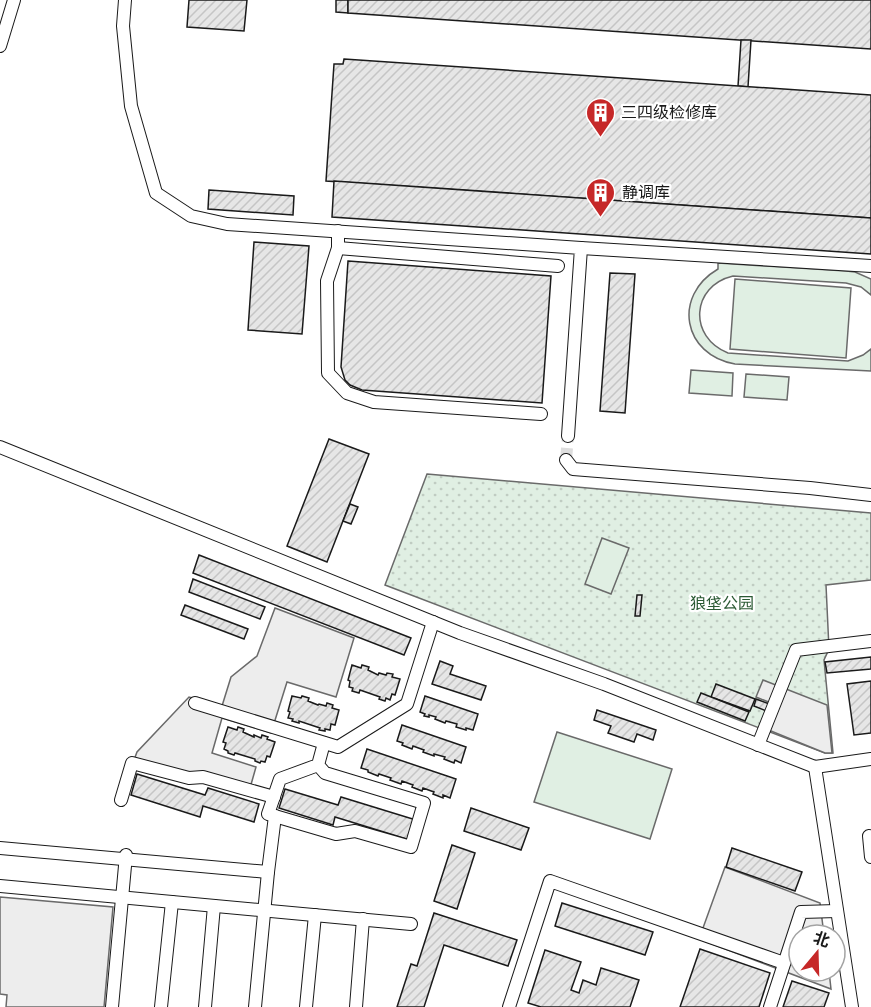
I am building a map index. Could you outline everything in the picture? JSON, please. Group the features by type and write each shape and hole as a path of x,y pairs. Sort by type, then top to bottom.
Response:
{"street":[{"path":"0,46 14,0"},
{"path":"125,0 123,26 131,106 156,193 191,216 227,224 871,266"},
{"path":"338,231 338,248 327,281 328,373 347,393 374,402 541,414"},
{"path":"338,248 558,266"},
{"path":"568,436 582,248"},
{"path":"0,447 460,633 604,684 815,767 871,759"},
{"path":"566,460 573,469 871,495"},
{"path":"195,703 338,747 407,705 433,622"},
{"path":"758,745 796,650 871,641"},
{"path":"318,765 324,743"},
{"path":"121,800 132,763 189,778 203,777 274,797"},
{"path":"318,765 325,773 424,803 411,846 355,831 336,834 268,814 280,779 318,765"},
{"path":"815,767 852,1007"},
{"path":"255,1007 275,816"},
{"path":"869,836 871,857"},
{"path":"0,848 125,857 268,872"},
{"path":"112,1007 125,857"},
{"path":"508,1007 550,881 784,963"},
{"path":"0,886 411,924"},
{"path":"161,1007 172,902"},
{"path":"205,1007 214,906"},
{"path":"770,1007 801,912 837,911"},
{"path":"306,1007 315,915"},
{"path":"356,1007 363,919"}],"green space":[{"path":"718,263 846,271 871,279 871,295 861,287 846,283 733,276 719,282 709,290 702,301 700,312 701,324 706,336 715,346 728,353 848,361 871,349 871,371 735,364 717,358 704,349 695,337 690,323 689,309 694,294 703,280 718,269"},
{"path":"735,279 851,288 846,358 730,349"},
{"path":"691,370 733,373 732,396 689,393"},
{"path":"746,374 789,377 787,400 744,397"},
{"name":"狼垡公园","path":"427,474 871,513 871,580 826,585 829,649 824,660 833,753 825,753 385,585"},
{"path":"602,538 629,548 611,594 585,584"},
{"path":"557,732 672,769 650,839 534,802"}],"shaded area":[{"path":"275,608 354,638 336,697 287,682 271,733 222,718 212,753 256,767 250,788 134,760 137,752 189,697 222,706 231,677 257,656"},
{"path":"763,680 827,705 832,753 825,753 761,727 771,703 756,697"},
{"path":"725,867 820,903 822,923 787,923 787,972 699,939"},
{"path":"0,897 113,907 104,1007 6,1007 7,995 0,994"},
{"path":"815,983 830,983 831,989"}],"building":[{"path":"189,0 247,0 244,31 187,27"},
{"path":"336,0 348,0 348,13 336,12"},
{"path":"348,0 871,0 871,49 348,13"},
{"path":"741,40 751,40 748,87 738,86"},
{"name":"三四级检修库","path":"344,59 871,95 871,218 326,181 334,64 343,64"},
{"name":"静调库","path":"334,181 871,218 871,254 332,217"},
{"path":"209,190 294,196 293,215 208,209"},
{"path":"254,242 309,246 302,334 248,330"},
{"path":"348,261 551,276 542,403 362,390 350,385 345,380 341,367"},
{"path":"610,273 635,274 625,413 600,411"},
{"path":"329,439 369,454 327,562 287,546"},
{"path":"350,504 358,507 351,524 343,521"},
{"path":"199,555 411,638 404,655 193,573"},
{"path":"193,579 265,607 260,619 189,592"},
{"path":"637,595 642,595 640,616 635,616"},
{"path":"185,605 248,629 244,639 181,615"},
{"path":"871,657 871,669 827,673 825,662"},
{"path":"440,661 453,666 450,674 486,686 481,700 432,684"},
{"path":"352,665 361,668 362,665 369,667 368,670 378,675 379,673 393,674 392,677 400,679 395,695 392,694 390,700 386,698 385,701 360,690 359,693 352,691 353,688 349,687 350,681 348,680"},
{"path":"871,681 871,733 854,735 847,684"},
{"path":"716,684 755,699 750,711 711,697"},
{"path":"701,693 749,712 745,721 697,702"},
{"path":"292,696 309,698 308,701 318,705 326,706 327,703 333,705 332,708 339,710 335,725 331,724 330,730 325,729 325,731 299,721 299,723 292,721 293,719 288,718 290,712 288,711"},
{"path":"425,696 478,714 473,730 456,727 457,724 446,721 445,723 429,715 429,717 424,716 425,714 420,712"},
{"path":"756,699 772,705 769,712 754,706"},
{"path":"597,710 656,730 653,740 637,734 634,742 608,733 611,726 594,720"},
{"path":"402,725 466,747 461,763 455,760 454,763 434,754 434,756 413,746 412,749 402,745 403,743 397,741"},
{"path":"228,727 237,730 238,727 254,737 254,735 261,738 262,735 275,742 270,757 267,756 265,762 260,763 255,759 228,753 224,749 226,743 223,742"},
{"path":"367,749 456,779 450,798 443,795 443,798 423,788 422,791 402,781 401,784 390,780 391,778 379,774 378,776 361,768"},
{"path":"137,774 205,795 208,788 259,804 254,822 203,806 200,817 131,795"},
{"path":"285,789 338,805 341,797 416,820 410,840 335,817 333,825 279,808"},
{"path":"471,808 529,828 521,850 464,831"},
{"path":"452,845 475,853 457,909 434,901"},
{"path":"732,848 802,872 795,891 726,867"},
{"path":"562,903 653,932 645,955 555,926"},
{"path":"434,913 517,940 508,966 444,945 424,1007 397,1007 411,964 417,966"},
{"path":"700,949 770,973 759,1007 680,1007"},
{"path":"545,950 581,962 571,990 579,993 583,980 596,985 601,968 639,980 630,1007 541,1007 528,1003"},
{"path":"791,983 829,993 824,1007 783,1007"}],"tunnel":[{"path":"566,460 568,436"}],"place":[{"name":"三四级检修库","path":"600,138"},
{"name":"静调库","path":"601,218"}]}
